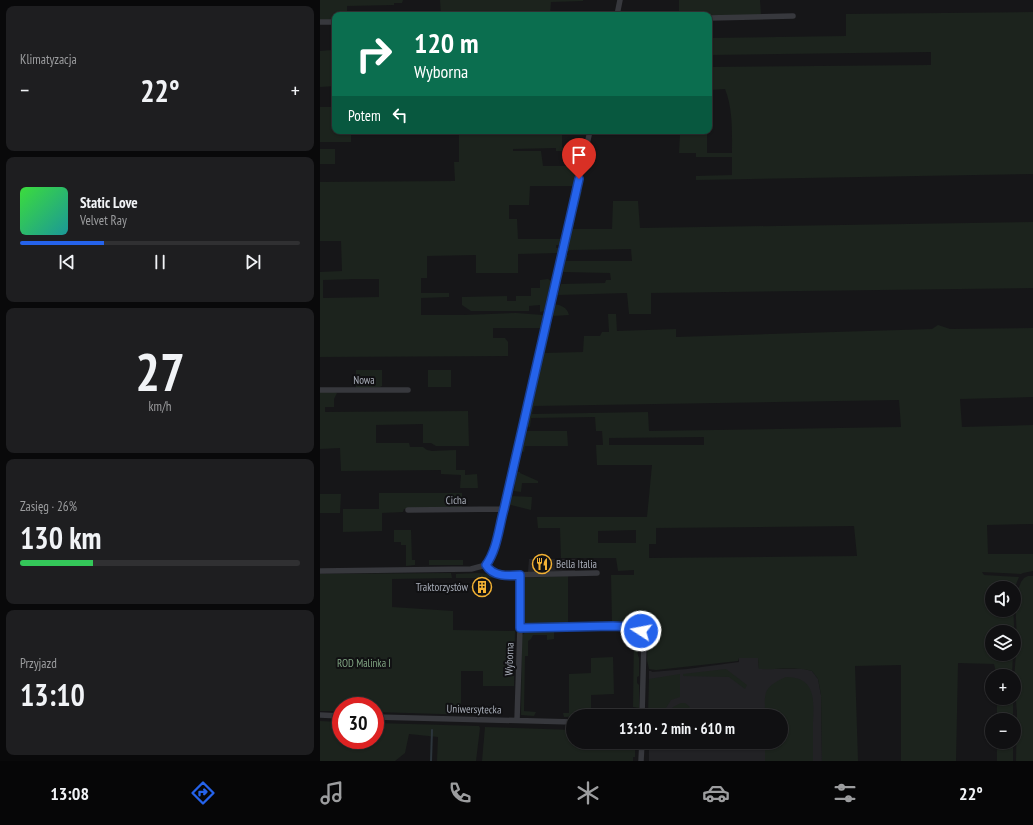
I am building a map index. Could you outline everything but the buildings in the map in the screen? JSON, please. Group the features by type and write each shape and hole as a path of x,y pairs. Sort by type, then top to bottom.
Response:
{"street":[{"path":"618,12 620,0"},
{"path":"712,18 793,16"},
{"path":"320,22 332,22"},
{"path":"320,571 470,570 486,565 494,547 504,509 589,134"},
{"name":"Nowa","path":"320,390 408,390"},
{"name":"Cicha","path":"408,510 504,509"},
{"path":"486,565 495,574 520,575 597,573"},
{"name":"Wyborna","path":"517,720 520,575"},
{"path":"520,628 613,626 630,627 641,631 644,640 642,709"},
{"path":"320,715 332,716"},
{"name":"Uniwersytecka","path":"384,717 566,722"},
{"path":"641,761 642,749"}],"shaded area":[{"path":"594,134 674,134 596,135"},
{"path":"529,559 575,559 575,571 528,572"},
{"path":"739,658 758,658 759,669 801,668 812,671 818,679 821,695 822,761 649,761 649,749 788,749 788,709 649,709 649,671 687,669 739,662"}],"green space":[{"path":"320,0 403,0 402,3 394,3 394,5 347,6 347,12 332,12 332,20 320,20"},
{"path":"440,0 583,0 551,2 550,12 441,12"},
{"path":"679,0 760,0 761,15 712,15 712,12 679,12"},
{"path":"1033,12 1033,174 696,180 696,176 732,175 732,157 696,157 696,153 679,153 680,134 707,134 707,153 732,153 732,121 728,97 725,89 712,90 712,67 931,65 931,52 712,55 712,38 846,36 846,14"},
{"path":"332,50 332,86 320,87 320,51"},
{"path":"320,107 332,107 332,134 351,134 351,142 320,142"},
{"path":"459,134 562,134 562,147 566,148 566,151 556,151 556,148 513,149 513,151 541,151 543,166 577,167 573,186 530,186 529,205 509,205 509,219 517,219 518,239 561,239 560,245 556,245 556,248 559,248 558,253 518,254 518,273 476,273 476,255 427,256 427,278 421,278 421,293 449,293 449,297 421,298 421,315 516,313 543,315 541,328 493,328 493,338 505,338 508,342 508,356 320,357 320,272 342,271 341,241 320,241 320,182 455,181 454,162 459,162","holes":["379,279 379,297 323,298 323,280"]},
{"path":"320,149 335,149 335,164 320,164"},
{"path":"579,190 582,191 573,229 612,229 613,201 638,201 640,228 1033,222 1033,288 651,293 651,314 629,314 627,293 558,295 561,284 605,283 606,280 611,280 610,273 563,272 562,278 560,275 564,255 568,255 566,261 632,261 631,249 565,251"},
{"path":"548,279 551,281 544,311 540,312 540,305 529,306 529,311 471,311 462,305 462,297 507,296 507,301 516,301 516,296 531,296 531,288 540,288 540,280"},
{"path":"553,304 563,307 567,310 569,315 553,316 551,323 549,322"},
{"path":"608,314 616,314 617,331 676,329 676,337 932,329 938,325 950,329 1033,328 1033,397 960,399 962,427 1033,425 1033,524 987,525 988,554 1033,554 1033,571 1021,574 982,572 984,575 1019,577 1017,581 985,581 985,617 1014,617 1014,625 985,625 985,661 1013,661 1012,669 995,669 994,664 958,663 956,761 901,761 901,665 855,666 858,761 822,761 821,695 818,679 812,671 792,668 759,669 758,658 739,658 738,661 656,670 649,669 647,660 648,626 645,622 641,621 632,624 612,624 611,575 634,575 634,570 618,571 616,558 561,558 560,528 538,528 537,517 647,517 652,465 597,465 596,445 603,445 602,431 596,431 595,417 531,418 530,427 525,426 547,328 551,326 545,353 583,352 584,336 600,336 602,332 609,332","holes":["899,400 901,427 649,431 648,412 532,414 534,406","704,437 704,445 609,445 609,438","854,526 857,556 649,558 649,544 656,544 656,528","636,530 636,543 598,543 598,531"]},
{"path":"356,370 382,370 382,386 356,388"},
{"path":"428,370 451,370 451,387 428,387"},
{"path":"320,392 337,393 334,399 334,407 325,407 325,412 468,411 469,446 436,446 431,443 423,443 423,424 376,425 376,443 409,443 410,447 423,447 432,451 456,450 456,470 465,470 465,475 477,474 478,488 460,488 461,475 441,474 441,470 341,471 340,448 320,449"},
{"path":"524,431 567,431 568,446 525,446 524,452 520,451"},
{"path":"516,472 520,472 538,481 538,483 522,483 521,492 514,491 515,484 512,483"},
{"path":"379,493 462,493 462,507 404,509 403,512 382,513 382,531 343,532 343,509 379,509"},
{"path":"320,494 341,494 340,513 320,513"},
{"path":"511,496 532,497 531,510 511,505 509,506 508,503"},
{"path":"394,530 411,530 412,560 415,560 415,565 406,566 406,545 401,545 401,542 394,542"},
{"path":"429,560 463,560 463,565 429,565"},
{"name":"ROD Malinka I","path":"451,573 452,578 392,579 392,607 453,611 453,630 515,631 514,686 483,686 483,671 461,671 461,711 474,711 474,715 384,712 384,697 332,697 332,711 320,711 320,574"},
{"path":"456,574 490,574 494,578 456,578"},
{"path":"568,576 568,624 525,624 523,578"},
{"path":"1033,576 1033,761 1016,761 1016,749 1021,749 1021,713 1017,713 1016,705 1021,705 1021,669 1015,669 1015,661 1021,661 1021,625 1016,625 1016,617 1021,617 1021,582 1024,578"},
{"path":"556,630 554,632 554,639 547,640 547,635 533,635 528,641 528,656 525,656 524,711 536,712 534,716 521,715 522,635 527,631"},
{"path":"634,632 638,632 639,635 639,676 637,677 637,683 639,685 639,708 633,707"},
{"path":"613,657 614,694 591,695 591,709 569,709 569,674 591,673 591,658"},
{"path":"726,669 747,685 745,689 729,677 683,676 683,674"},
{"path":"680,674 680,697 671,700 665,709 648,709 649,679"},
{"path":"786,677 796,678 808,685 811,691 813,698 813,761 765,761 765,749 788,749 788,709 765,709 766,692 778,681"},
{"path":"681,703 685,703 690,707 688,709 672,709"},
{"path":"997,705 1013,705 1013,713 997,713"},
{"path":"320,721 332,722 332,749 384,749 384,723 479,726 480,728 476,761 437,761 438,737 409,734 405,753 395,761 320,761"},
{"path":"485,727 566,730 566,749 635,749 635,757 633,757 633,761 482,761"},
{"path":"997,749 1013,749 1013,761 997,761"}],"waterway":[{"path":"431,761 432,730"}],"place":[{"name":"Bella Italia","path":"542,564"},
{"name":"Traktorzystów","path":"482,587"}],"route":[{"path":"579,179 552,291 504,509 494,547 486,565 495,574 520,575 520,628 613,626 630,627 641,631"}]}
